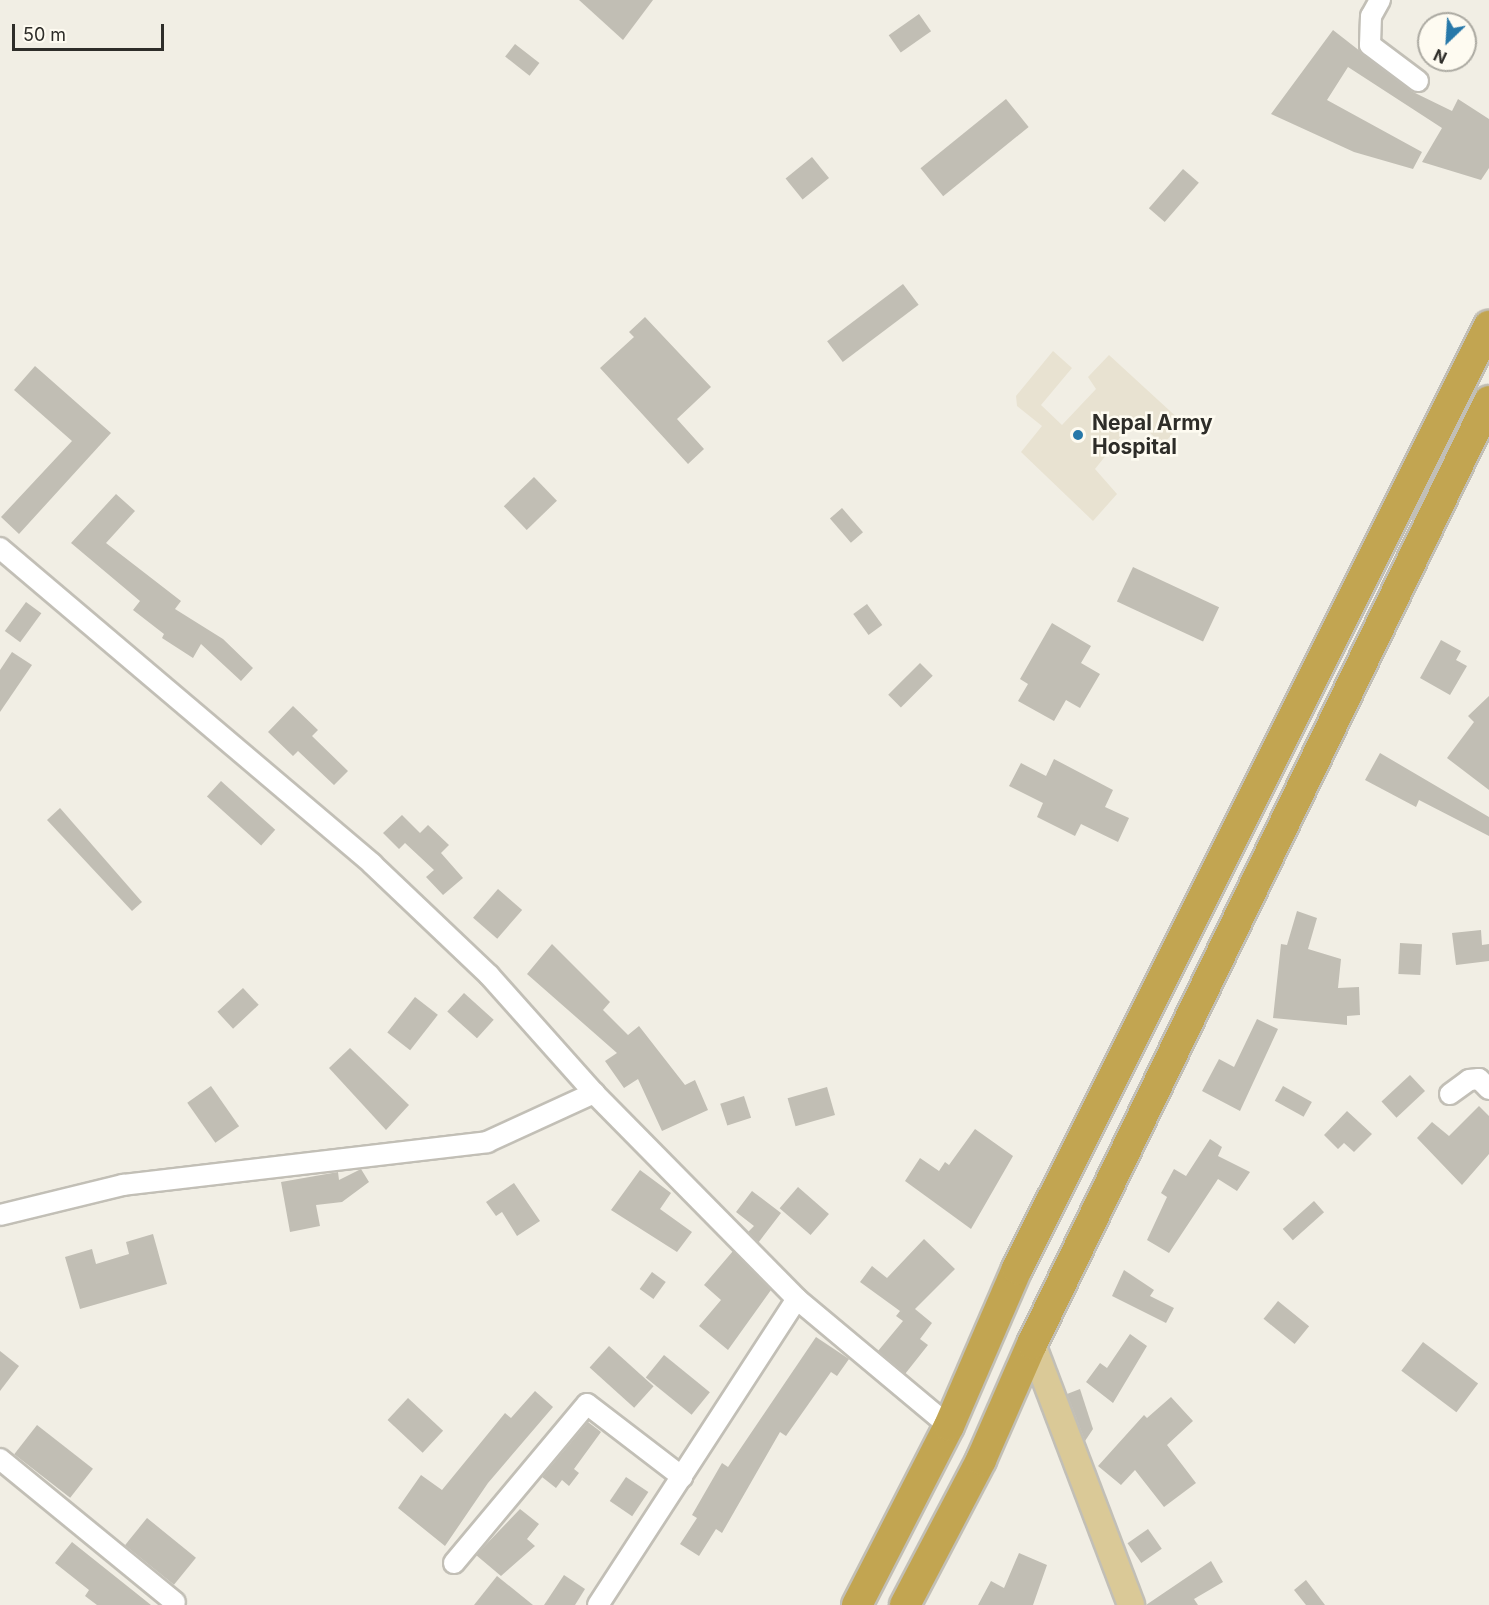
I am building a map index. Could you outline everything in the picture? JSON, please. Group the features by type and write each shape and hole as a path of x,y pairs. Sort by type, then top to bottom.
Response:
{"highway":[{"path":"857,1605 949,1426 1022,1258 1489,326"},
{"path":"905,1605 981,1460 1032,1344 1489,401"}],"main road":[{"path":"1032,1344 1131,1605"}],"street":[{"path":"1380,0 1371,16 1370,45 1418,81"},
{"path":"0,548 372,864 489,975 594,1093 797,1299 949,1426"},
{"path":"1450,1094 1469,1080 1479,1079 1489,1089"},
{"path":"0,1215 123,1185 487,1142 594,1093"},
{"path":"598,1605 797,1299"},
{"path":"454,1563 587,1404 682,1477"},
{"path":"0,1459 175,1602"}],"shaded area":[{"name":"Nepal Army Hospital","path":"1053,351 1072,368 1041,405 1062,425 1096,389 1088,377 1109,355 1182,422 1163,445 1135,419 1095,469 1117,494 1093,521 1021,452 1042,426 1017,406 1016,396"}],"building":[{"path":"579,0 653,0 623,40"},
{"path":"919,14 931,31 901,52 889,35"},
{"path":"1333,30 1411,91 1452,111 1458,99 1489,119 1489,168 1481,180 1422,162 1442,128 1348,67 1327,100 1422,152 1413,169 1354,152 1271,114"},
{"path":"515,44 539,63 530,76 505,57"},
{"path":"1006,99 1029,127 943,196 921,168"},
{"path":"812,157 829,178 803,199 786,178"},
{"path":"1183,169 1199,183 1165,222 1149,208"},
{"path":"903,284 919,305 843,362 827,341"},
{"path":"645,317 711,387 677,419 704,449 688,464 600,368 634,337 629,332"},
{"path":"35,366 111,433 19,534 1,517 72,441 14,390"},
{"path":"534,477 557,501 527,530 504,506"},
{"path":"116,494 135,511 106,543 181,601 175,609 223,639 253,668 241,681 201,644 193,658 162,638 164,634 133,610 140,601 71,543"},
{"path":"842,508 863,532 851,543 830,518"},
{"path":"1133,567 1219,607 1203,642 1117,601"},
{"path":"26,602 41,613 20,642 5,631"},
{"path":"867,604 882,625 869,635 853,614"},
{"path":"1052,623 1091,646 1081,663 1100,674 1080,708 1066,700 1054,721 1018,701 1028,684 1020,679"},
{"path":"1441,640 1461,651 1456,660 1467,666 1450,695 1420,678"},
{"path":"12,652 32,665 0,712 0,670"},
{"path":"920,663 933,676 901,708 888,695"},
{"path":"1489,696 1489,790 1447,758 1474,722 1468,716"},
{"path":"293,706 318,730 312,736 348,771 334,785 298,751 293,756 268,732"},
{"path":"1380,753 1489,817 1489,836 1419,800 1416,807 1365,780"},
{"path":"1054,759 1113,790 1105,807 1129,818 1118,842 1081,824 1075,836 1037,817 1043,803 1009,786 1021,763 1046,776"},
{"path":"221,781 275,830 261,845 207,797"},
{"path":"60,808 142,902 132,911 47,820"},
{"path":"402,815 420,833 428,825 449,845 441,853 463,878 443,895 426,877 434,870 405,843 399,849 383,833"},
{"path":"498,889 522,910 497,939 473,918"},
{"path":"1297,911 1317,918 1308,949 1341,959 1338,988 1359,987 1360,1015 1347,1016 1347,1025 1273,1018 1281,944 1287,945"},
{"path":"1481,930 1482,945 1489,944 1489,961 1456,965 1452,933"},
{"path":"1400,943 1422,944 1420,975 1398,974"},
{"path":"552,944 610,1002 603,1010 628,1035 639,1026 685,1085 695,1080 708,1110 662,1131 638,1079 624,1088 605,1061 617,1053 527,974"},
{"path":"243,988 259,1005 233,1029 217,1012"},
{"path":"464,993 494,1020 477,1038 447,1012"},
{"path":"415,997 438,1015 410,1050 387,1032"},
{"path":"1257,1019 1278,1029 1240,1111 1202,1091 1219,1059 1234,1067"},
{"path":"350,1048 409,1105 386,1130 329,1068"},
{"path":"1410,1075 1425,1091 1396,1118 1381,1102"},
{"path":"211,1086 239,1126 215,1143 187,1103"},
{"path":"1283,1086 1312,1102 1304,1117 1275,1101"},
{"path":"827,1087 835,1115 796,1126 788,1098"},
{"path":"744,1096 751,1118 727,1126 720,1104"},
{"path":"1479,1106 1489,1116 1489,1154 1462,1185 1417,1138 1432,1122 1449,1136"},
{"path":"1347,1111 1372,1134 1354,1152 1344,1143 1338,1149 1324,1135"},
{"path":"975,1129 1013,1156 971,1229 905,1181 920,1158 939,1171 945,1162 949,1165"},
{"path":"1210,1139 1222,1147 1218,1156 1250,1172 1237,1191 1218,1179 1169,1253 1147,1240 1167,1197 1161,1193 1174,1169 1186,1176"},
{"path":"361,1169 369,1182 342,1202 316,1205 320,1226 290,1232 281,1182 338,1172 339,1180"},
{"path":"640,1170 671,1193 660,1209 692,1232 677,1252 611,1210"},
{"path":"514,1183 540,1221 517,1236 502,1212 496,1216 486,1202"},
{"path":"798,1187 829,1214 811,1235 780,1208"},
{"path":"752,1191 781,1213 758,1243 748,1232 754,1226 736,1212"},
{"path":"1314,1201 1324,1212 1293,1240 1283,1229"},
{"path":"153,1234 167,1284 80,1309 65,1257 92,1249 96,1264 129,1254 126,1242"},
{"path":"924,1239 955,1269 915,1309 932,1323 920,1339 928,1345 905,1374 878,1351 903,1321 896,1316 900,1311 860,1282 872,1266 887,1278"},
{"path":"733,1251 771,1290 728,1350 699,1326 721,1300 704,1285"},
{"path":"1124,1270 1154,1290 1150,1296 1174,1308 1166,1323 1112,1296"},
{"path":"652,1272 666,1282 653,1299 640,1289"},
{"path":"1278,1301 1309,1326 1295,1344 1264,1319"},
{"path":"1130,1334 1147,1346 1113,1403 1086,1382 1100,1363 1107,1368"},
{"path":"816,1337 849,1359 837,1376 831,1372 786,1436 780,1432 722,1533 716,1529 699,1556 680,1544 697,1518 692,1515 722,1463 728,1467"},
{"path":"1423,1342 1478,1384 1456,1412 1401,1371"},
{"path":"609,1346 654,1386 634,1408 590,1368"},
{"path":"0,1351 19,1366 0,1391"},
{"path":"664,1355 710,1392 692,1415 646,1378"},
{"path":"1080,1389 1093,1429 1085,1441 1067,1394"},
{"path":"535,1391 553,1407 488,1483 445,1546 398,1508 421,1475 442,1490 505,1413 511,1418"},
{"path":"1171,1397 1193,1421 1167,1445 1196,1483 1164,1507 1135,1470 1121,1485 1098,1466 1144,1415 1147,1418"},
{"path":"408,1398 443,1431 423,1453 388,1420"},
{"path":"588,1422 601,1432 574,1469 579,1473 569,1486 562,1480 556,1488 542,1477"},
{"path":"37,1425 93,1469 70,1498 14,1454"},
{"path":"626,1477 648,1492 632,1516 610,1501"},
{"path":"520,1509 539,1524 527,1539 535,1546 501,1576 476,1555"},
{"path":"147,1518 196,1558 174,1585 125,1545"},
{"path":"1148,1529 1162,1549 1141,1563 1128,1543"},
{"path":"72,1542 151,1605 97,1605 85,1596 89,1590 55,1563"},
{"path":"1019,1553 1047,1565 1033,1605 978,1605 991,1581 1004,1588"},
{"path":"1211,1561 1223,1582 1194,1599 1198,1605 1146,1605"},
{"path":"564,1575 585,1589 575,1605 544,1605"},
{"path":"497,1576 533,1605 474,1605"},
{"path":"1306,1580 1325,1605 1306,1605 1294,1590"}],"place":[{"name":"Nepal Army Hospital","path":"1078,435"}]}
